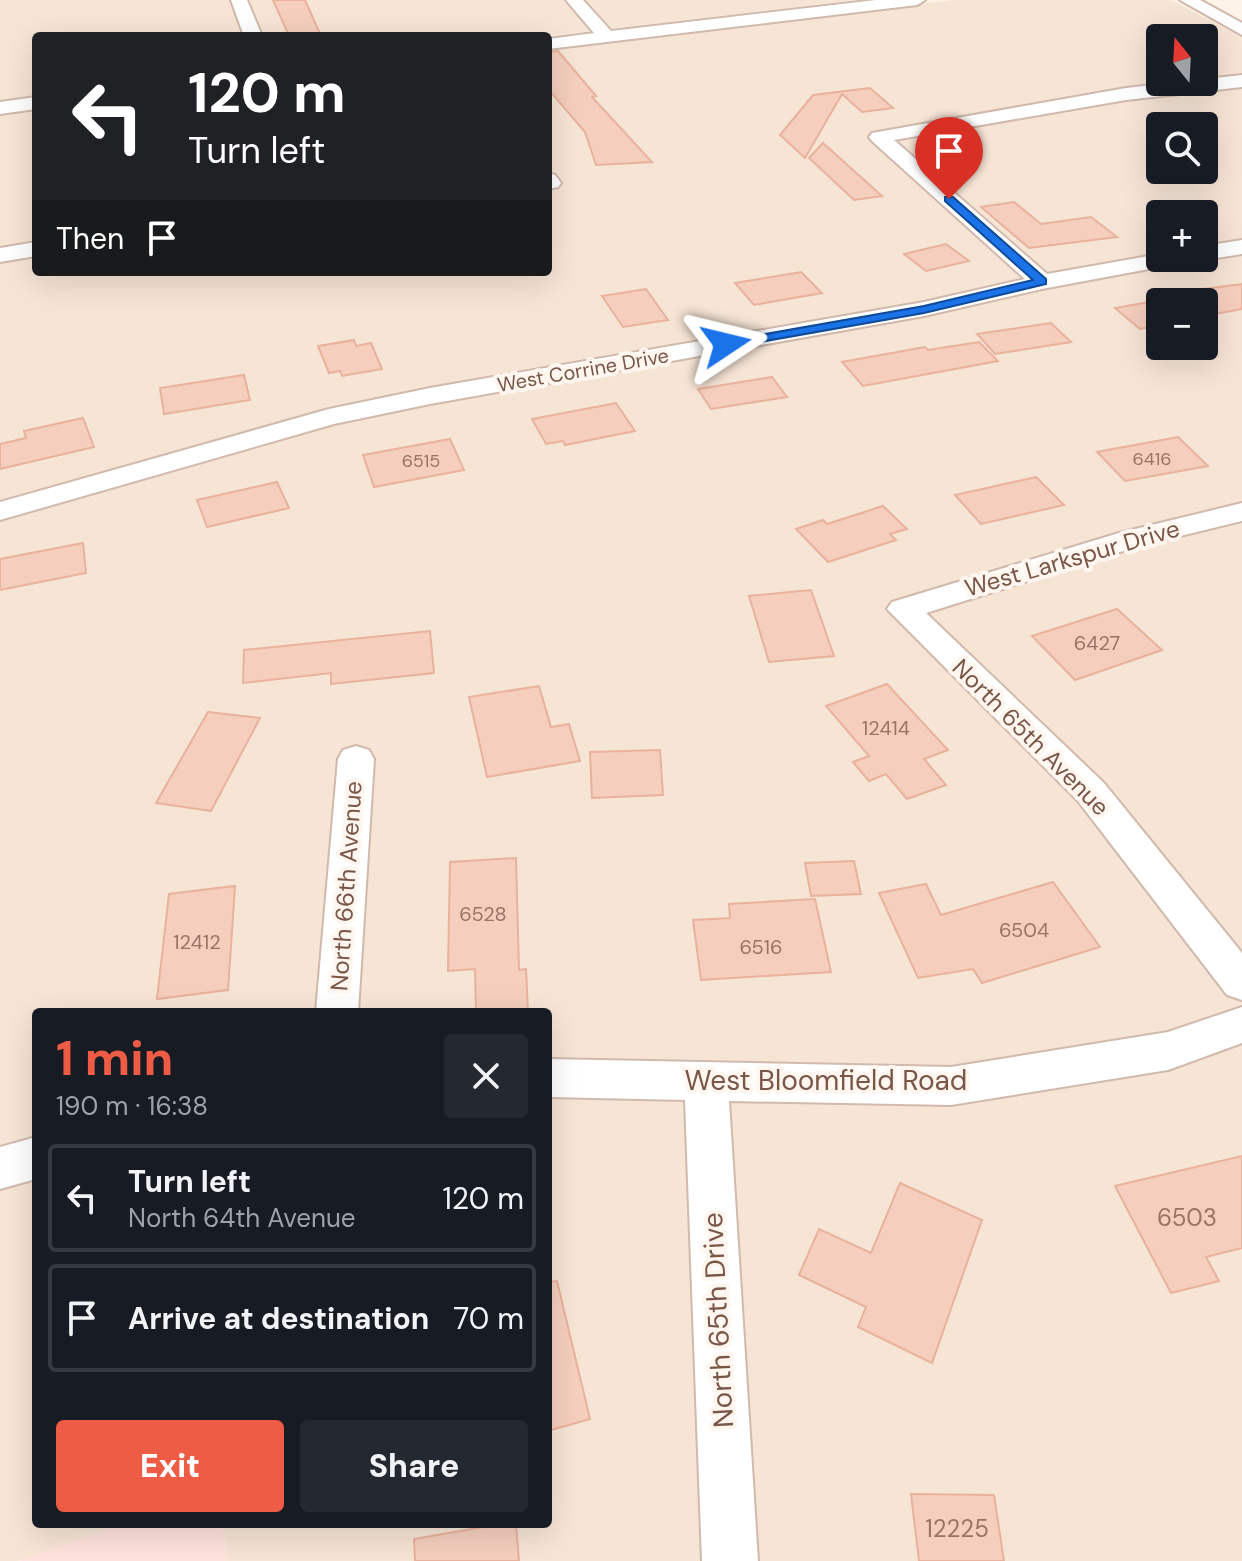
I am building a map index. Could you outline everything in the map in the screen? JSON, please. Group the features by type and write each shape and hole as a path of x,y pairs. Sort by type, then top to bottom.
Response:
{"street":[{"path":"239,0 251,32"},
{"path":"574,0 607,37"},
{"path":"552,44 917,0"},
{"path":"1193,0 1242,30"},
{"path":"1042,282 879,137 1126,94 1242,81"},
{"path":"0,108 32,104"},
{"path":"1218,251 1242,247"},
{"path":"0,255 32,250"},
{"name":"West Corrine Drive","path":"0,511 329,417 430,396 924,309 1042,282 1146,263"},
{"name":"West Larkspur Drive","path":"903,609 1130,539 1242,512"},
{"name":"North 65th Avenue","path":"903,609 1091,792 1242,983"},
{"name":"North 66th Avenue","path":"337,1008 356,759"},
{"name":"West Bloomfield Road","path":"552,1078 951,1086 1168,1051 1242,1025"},
{"name":"North 65th Drive","path":"706,1080 730,1561"},
{"path":"0,1168 32,1159"}],"shaded area":[{"path":"0,0 855,0 552,35 552,32 32,32 32,96 0,100"},
{"path":"953,0 1171,0 1217,24 1146,24 1146,96 1218,96 1218,24 1242,37 1242,1561 227,1561 223,1528 552,1528 552,1008 32,1008 32,1528 112,1528 17,1561 0,1561 0,113 32,109 32,276 552,276 552,48"},
{"path":"112,1528 223,1528 227,1561 17,1561"}],"building":[{"path":"273,0 305,0 319,32 287,32"},
{"path":"558,51 596,96 592,97 652,162 596,165 585,132 552,94 552,52"},
{"path":"870,88 893,108 862,112 842,94 805,158 780,135 813,95"},
{"path":"823,143 882,196 854,200 809,158"},
{"path":"1014,202 1041,224 1091,217 1117,237 1029,248 981,207"},
{"path":"946,244 969,261 926,271 904,254"},
{"path":"801,272 822,293 754,305 735,283"},
{"path":"1242,284 1242,309 1218,313 1218,288 1212,288"},
{"path":"646,289 668,320 623,327 602,296"},
{"path":"1146,302 1146,328 1140,329 1115,308"},
{"path":"1051,323 1071,342 995,354 977,334"},
{"path":"354,340 356,346 371,343 382,369 342,376 340,371 329,373 318,346"},
{"path":"979,342 998,361 863,386 842,362 925,347 928,350"},
{"path":"244,375 250,400 164,414 160,388"},
{"path":"772,377 787,397 711,409 698,389"},
{"path":"616,403 635,431 565,445 563,441 546,444 532,419"},
{"path":"83,418 94,447 0,469 0,444 26,438 24,431"},
{"path":"1178,437 1208,466 1125,481 1097,452"},
{"path":"450,439 464,470 374,487 363,455"},
{"path":"1036,477 1064,505 981,524 955,495"},
{"path":"277,482 289,508 207,527 197,500"},
{"path":"883,506 907,529 890,534 896,540 828,562 796,529 823,520 827,524"},
{"path":"83,543 86,573 0,590 0,559"},
{"path":"811,590 834,656 769,662 749,596"},
{"path":"1117,609 1162,650 1075,680 1032,636"},
{"path":"430,631 434,673 331,684 331,673 243,683 244,650"},
{"path":"887,684 948,750 924,759 946,785 907,799 886,774 869,781 853,762 869,756 826,706"},
{"path":"539,686 551,727 569,724 580,761 487,777 469,697"},
{"path":"208,712 260,718 211,811 156,803"},
{"path":"660,750 663,795 592,798 590,752"},
{"path":"516,858 519,970 526,969 528,1008 476,1008 475,969 448,971 450,862"},
{"path":"854,861 861,894 811,896 805,863"},
{"path":"1053,882 1100,947 982,983 973,969 918,978 879,893 926,884 941,915"},
{"path":"235,886 228,990 157,999 169,894"},
{"path":"815,899 831,972 701,980 693,920 730,918 729,904"},
{"path":"1242,1156 1242,1248 1206,1257 1219,1281 1171,1293 1115,1186"},
{"path":"900,1183 982,1220 932,1363 858,1327 866,1307 799,1275 819,1229 871,1253"},
{"path":"557,1281 590,1419 552,1430 552,1282"},
{"path":"911,1494 994,1495 1004,1561 919,1561"},
{"path":"477,1528 516,1528 519,1561 415,1561 414,1539"}],"route":[{"path":"726,344 924,309 1042,282 949,199"}]}
